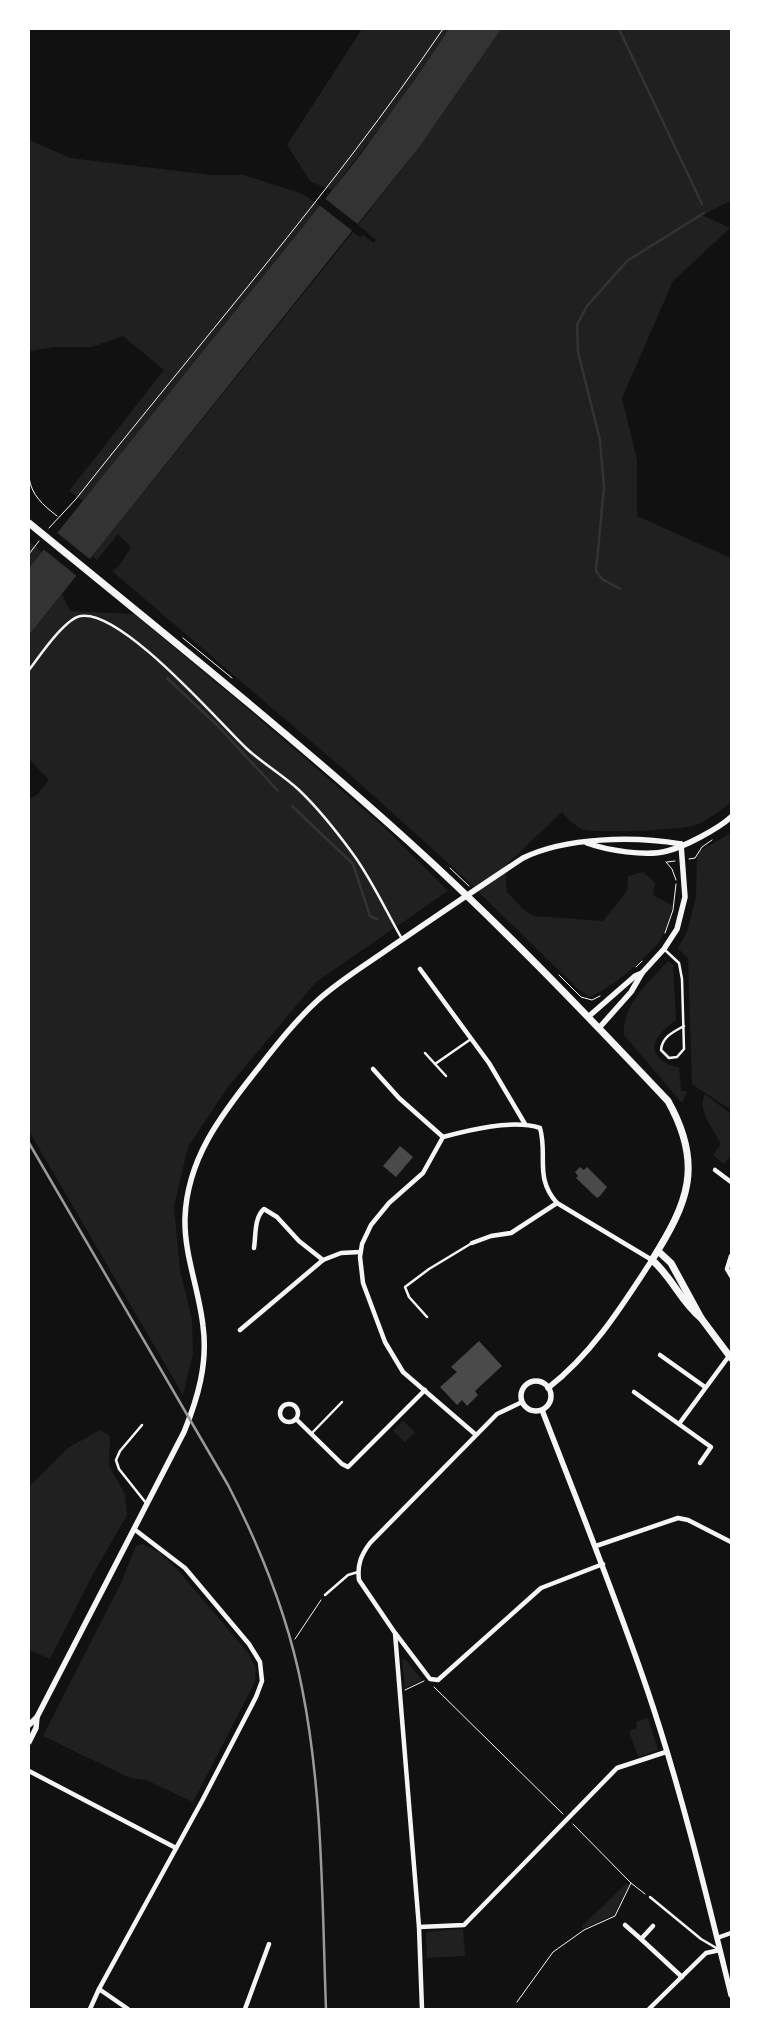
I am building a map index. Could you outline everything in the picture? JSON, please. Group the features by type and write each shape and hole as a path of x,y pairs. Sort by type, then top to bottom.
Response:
{"main road":[{"path":"29,523 249,702 345,785 483,912 599,1028 668,1101 678,1119 682,1133 688,1157 688,1178 683,1205 652,1260 668,1276 691,1310 701,1318"},
{"path":"658,1251 671,1263 701,1318 730,1357"}],"street":[{"path":"587,843 600,848 659,853 668,851 718,828 731,817"},
{"path":"29,1725 37,1717 184,1432 201,1382 204,1352 203,1326 190,1262 185,1218 188,1192 196,1163 208,1137 224,1114 273,1050 318,1000 402,939 523,858 538,850 563,844 587,843 599,840 681,844"},
{"path":"599,1028 631,992 642,973 664,949 677,929 685,897 681,844"},
{"path":"420,969 488,1063 525,1124"},
{"path":"588,1017 635,976 642,973"},
{"path":"373,1069 399,1098 443,1137"},
{"path":"475,1434 403,1372 385,1342 363,1283 360,1252 366,1234 389,1204 423,1173 443,1137 484,1128 525,1124 540,1128 543,1140 542,1171 549,1194 557,1203 652,1260 610,1323 576,1362 548,1388"},
{"path":"715,1170 731,1182"},
{"path":"472,1243 491,1236 512,1233 557,1203"},
{"path":"254,1248 259,1213 264,1209 278,1217 299,1240 323,1260"},
{"path":"240,1330 323,1260 341,1253 360,1252"},
{"path":"731,1256 727,1269 731,1276"},
{"path":"660,1355 705,1387"},
{"path":"679,1424 705,1387 730,1357"},
{"path":"542,1410 528,1409 522,1402 521,1392 526,1384 536,1381 548,1388"},
{"path":"542,1410 550,1401 548,1388"},
{"path":"296,1419 342,1464 348,1467 425,1390"},
{"path":"634,1392 711,1447 700,1463"},
{"path":"522,1402 497,1414 475,1434 370,1543 361,1555 358,1572 360,1580 395,1633 432,1680 438,1680 541,1588 602,1564"},
{"path":"286,1404 294,1406 298,1411 296,1419 291,1422 282,1420 281,1408 286,1404"},
{"path":"542,1410 596,1546 647,1690 666,1752 731,1995"},
{"path":"596,1546 678,1518 688,1520 731,1542"},
{"path":"90,2009 98,1989 176,1848 256,1697 262,1681 260,1662 249,1644 185,1568 134,1528"},
{"path":"395,1633 398,1693 420,1927 422,2009"},
{"path":"29,1742 36,1728 37,1717"},
{"path":"420,1927 464,1925 617,1768 666,1752"},
{"path":"29,1772 176,1848"},
{"path":"625,1925 682,1977"},
{"path":"641,1939 653,1926"},
{"path":"717,1938 731,1934"},
{"path":"245,2009 269,1944"},
{"path":"649,2009 706,1953 720,1950"},
{"path":"98,1989 128,2009"}],"lane":[{"path":"29,670 64,627 76,617 82,616 102,620 127,635 176,678 248,749 299,790 354,855 402,939"},
{"path":"664,949 679,963 684,1026 684,1049 677,1057 669,1058 661,1050 661,1044 664,1039 684,1026"},
{"path":"435,1064 471,1038"},
{"path":"425,1053 446,1076"},
{"path":"427,1317 410,1297 405,1287 429,1269 472,1243"},
{"path":"311,1434 342,1402"},
{"path":"142,1425 120,1451 116,1460 118,1469 147,1504"},
{"path":"325,1595 348,1575 358,1572"},
{"path":"650,1897 701,1939 720,1950"}],"path":[{"path":"29,477 32,492 44,506 58,516 76,500 318,200 384,114 443,29"},
{"path":"691,859 695,858 715,837"},
{"path":"664,936 676,894 674,873 666,862 670,862"},
{"path":"634,968 646,957"},
{"path":"592,1000 602,995"},
{"path":"295,1639 325,1595"},
{"path":"398,1693 432,1680 434,1688 441,1697 568,1819 631,1883 650,1897"},
{"path":"517,2002 553,1952 584,1930 615,1916 631,1883"}],"shaded area":[{"path":"362,29 449,29 397,105 332,190 311,182 287,145"},
{"path":"449,29 501,29 420,146 29,635 29,568 358,158"},
{"path":"501,29 731,29 731,201 702,215 730,228 673,281 622,398 637,460 637,516 731,558 731,802 714,815 696,825 658,830 603,831 582,829 576,826 562,812 505,866 507,892 524,910 534,916 603,921 627,891 628,876 643,872 655,883 653,895 673,906 663,934 651,951 618,980 590,997 578,989 460,874 355,779 112,571 119,566 131,547 118,534 97,560 92,556 353,232 360,238 363,235 374,243 376,240 358,225 420,146"},
{"path":"29,140 70,158 211,175 244,175 302,194 320,205 83,501 69,491 164,370 123,336 92,347 54,347 29,351"},
{"path":"29,541 42,552 29,568"},
{"path":"62,594 70,611 134,614 383,826 448,891 316,982 228,1087 188,1147 174,1206 180,1270 192,1320 193,1353 183,1395 29,1131 29,799 37,795 49,780 29,759 29,635"},
{"path":"731,833 731,1110 692,1084 688,959 678,948 687,932 696,897 697,857 700,851"},
{"path":"668,961 673,965 676,1020 664,1029 656,1039 655,1051 661,1060 672,1066 679,1067 681,1091 687,1091 682,1103 624,1035 627,1014 632,1004 645,986"},
{"path":"705,1094 731,1114 731,1155 724,1164 713,1155 721,1144 705,1114 703,1101"},
{"path":"403,1421 415,1432 405,1442 393,1431"},
{"path":"100,1430 110,1436 109,1466 125,1494 127,1515 93,1574 50,1659 29,1650 29,1487 68,1448"},
{"path":"142,1544 159,1552 175,1567 249,1654 256,1668 255,1682 193,1802 146,1780 130,1778 43,1736 121,1583 136,1546"},
{"path":"405,1659 422,1680 405,1688 402,1660"},
{"path":"648,1718 658,1750 638,1757 629,1731 637,1728 636,1722"},
{"path":"627,1883 629,1886 614,1915 582,1929 582,1926"},
{"path":"463,1929 465,1956 427,1958 426,1932"}],"pier":[{"path":"323,197 360,226 355,233 318,204"},
{"path":"55,531 91,560 78,577 42,548"}],"building":[{"path":"400,1146 413,1157 396,1177 383,1166"},
{"path":"580,1167 584,1170 587,1167 607,1187 597,1198 576,1178 578,1176 575,1172"},
{"path":"479,1341 502,1366 475,1391 478,1395 467,1406 462,1400 457,1405 440,1387 457,1372 451,1367"}],"waterway":[{"path":"619,29 702,204"},
{"path":"620,589 602,579 596,571 604,487 600,440 578,352 577,325 587,306 627,261 704,213"},
{"path":"167,678 217,725 278,791"},
{"path":"292,806 353,864 370,916 377,919"}],"railway":[{"path":"29,1143 228,1485 252,1534 281,1609 302,1688 314,1767 318,1807 326,2009"}]}
